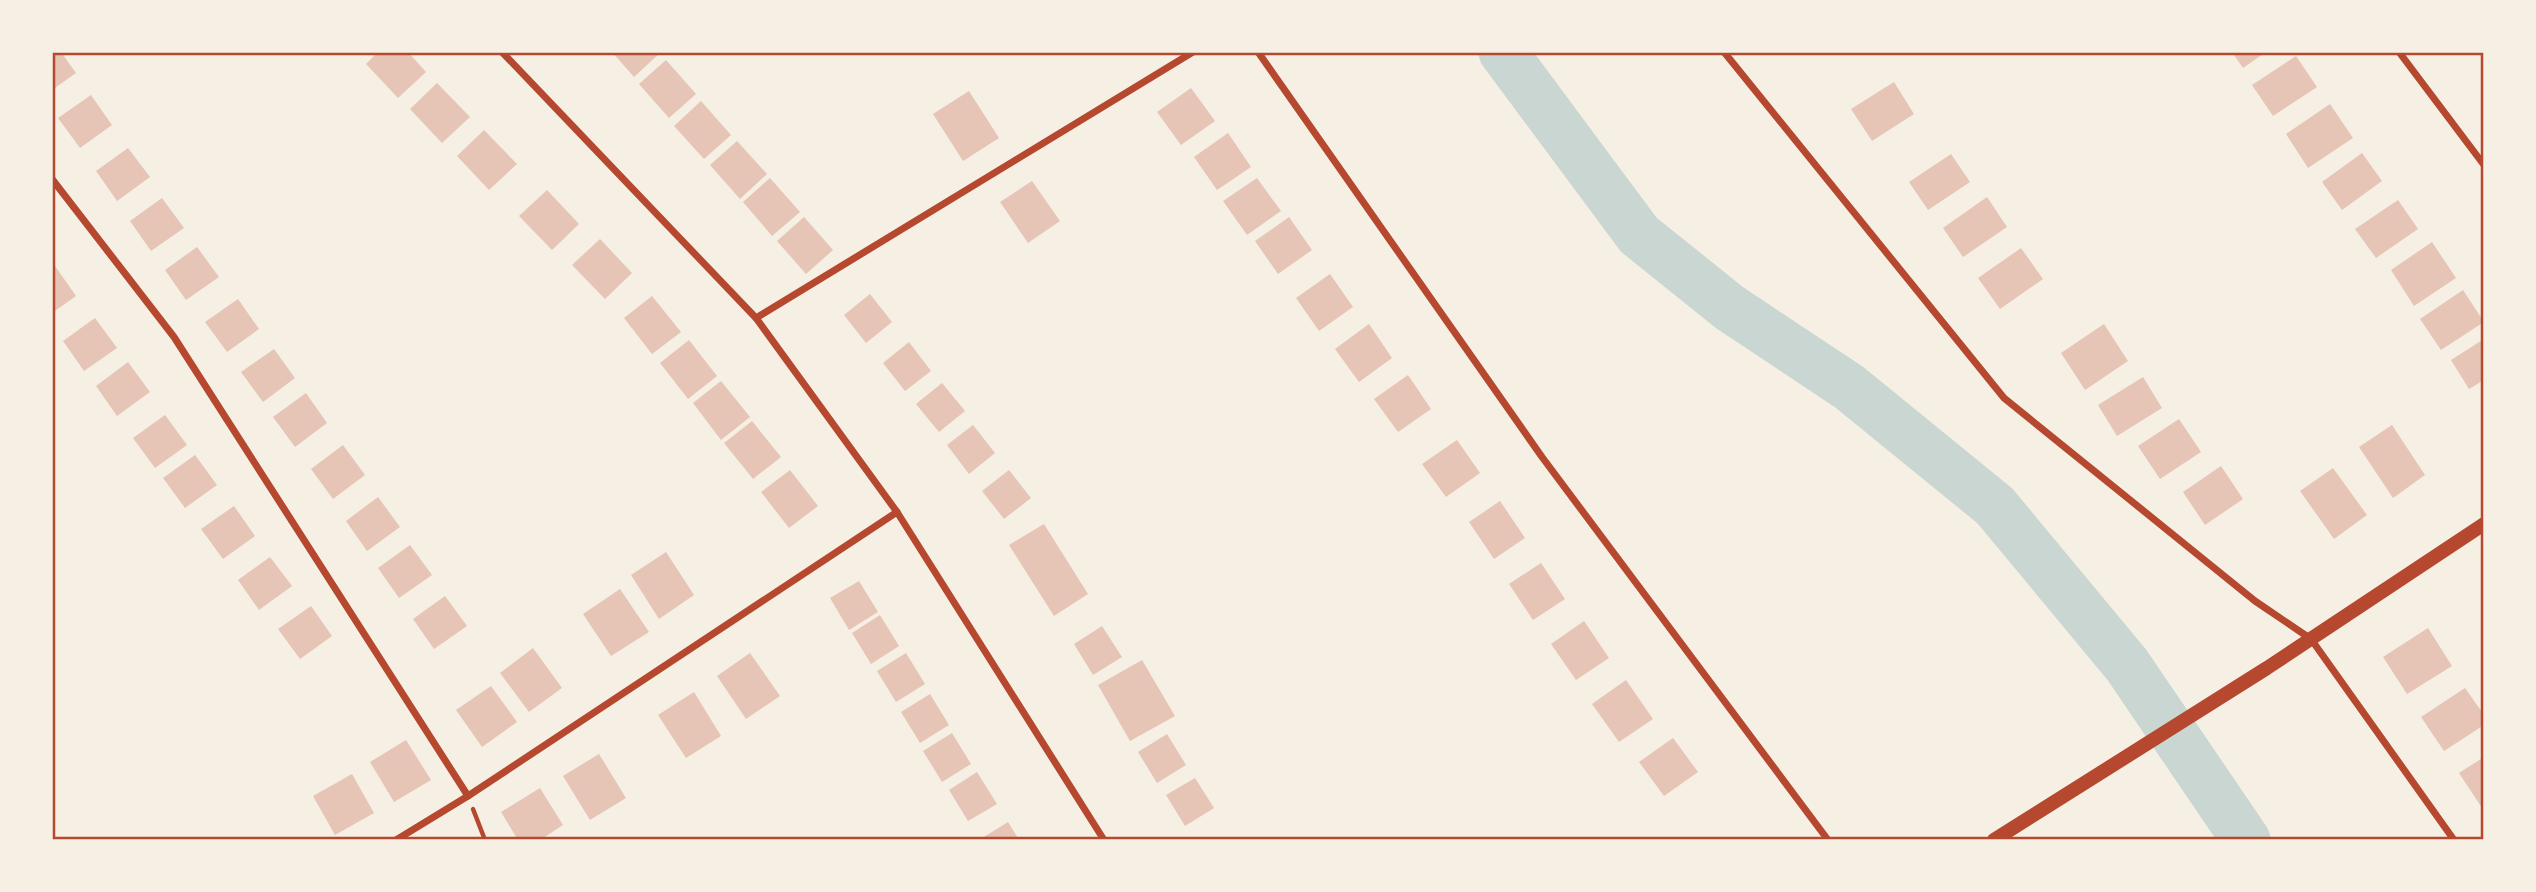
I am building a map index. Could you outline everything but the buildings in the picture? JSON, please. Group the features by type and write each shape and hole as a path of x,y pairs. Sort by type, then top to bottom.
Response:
{"main road":[{"path":"1994,839 2267,668 2483,524"}],"street":[{"path":"502,52 756,318 897,512 1104,839"},
{"path":"756,318 1193,52"},
{"path":"1258,52 1542,457 1828,839"},
{"path":"1724,52 2004,398 2255,601 2311,639 2454,839"},
{"path":"2399,52 2483,165"},
{"path":"52,179 174,337 468,796"},
{"path":"396,839 468,796 897,512"}],"path":[{"path":"468,796 485,839"}],"waterway":[{"path":"1503,52 1639,235 1730,308 1849,387 1995,506 2127,665 2246,840"}]}
